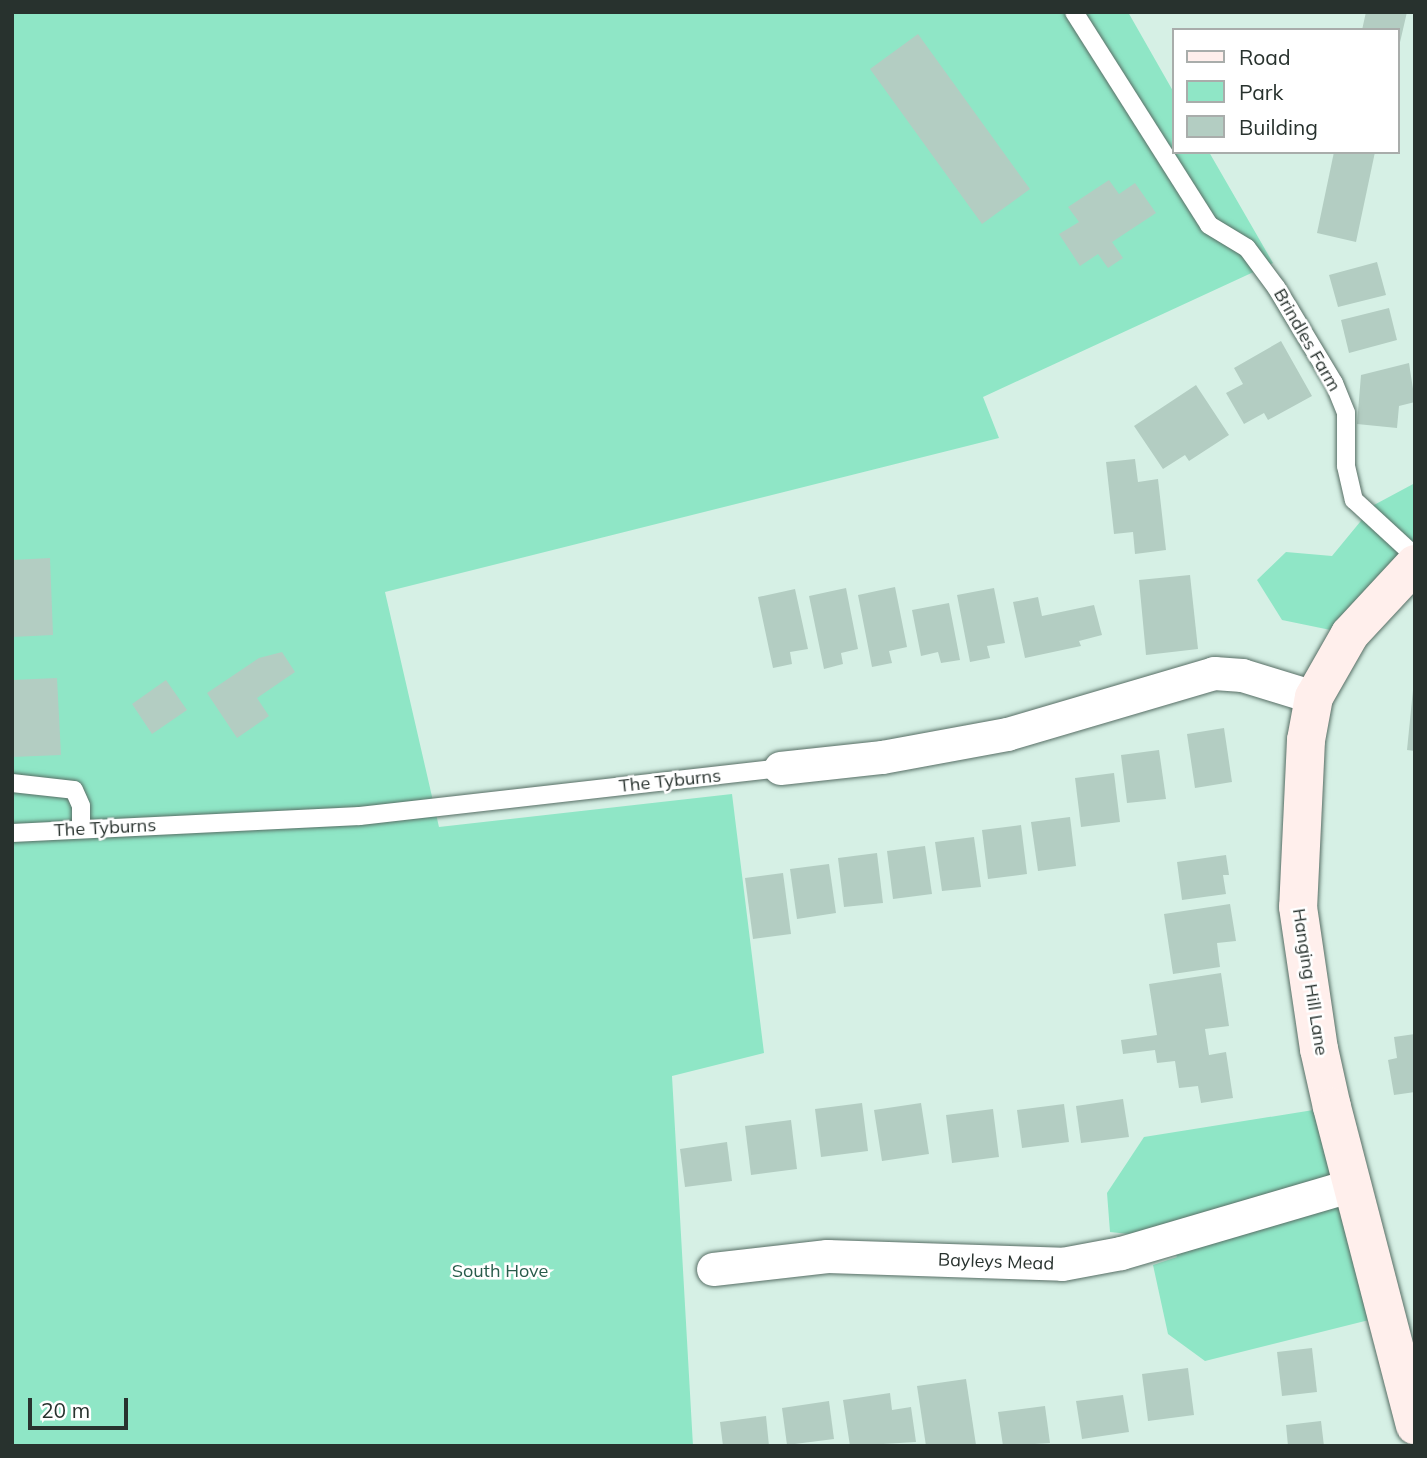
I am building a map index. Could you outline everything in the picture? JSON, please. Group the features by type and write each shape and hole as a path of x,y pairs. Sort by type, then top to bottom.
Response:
{"street":[{"name":"Hanging Hill Lane","path":"1415,564 1350,634 1314,697 1306,740 1298,907 1319,1049 1352,1185 1408,1374 1415,1425"},
{"name":"The Tyburns","path":"780,768 882,757 1007,734 1214,673 1242,675 1314,697"},
{"name":"Bayleys Mead","path":"713,1269 827,1256 1062,1264 1121,1253 1352,1185"}],"lane":[{"name":"Brindles Farm","path":"1074,12 1209,225 1247,248 1264,267 1334,383 1346,413 1346,466 1354,500 1415,556"},
{"name":"The Tyburns","path":"12,833 360,816 780,768"},
{"path":"12,783 31,783 74,790 81,806 81,829"}],"green space":[{"name":"South Hove","path":"12,12 1128,12 1172,89 1172,154 1210,154 1273,263 983,397 999,438 385,592 439,827 732,794 764,1053 672,1076 693,1446 12,1446"},
{"path":"1415,483 1415,564 1350,634 1282,620 1257,580 1286,552 1332,556 1374,505"},
{"path":"1332,1107 1385,1316 1205,1361 1168,1334 1153,1265 1177,1257 1167,1238 1110,1232 1107,1193 1144,1137"}],"building":[{"path":"1366,12 1407,12 1399,47 1399,28 1362,28"},
{"path":"918,34 1030,189 982,224 870,69"},
{"path":"1334,154 1375,154 1356,242 1317,233"},
{"path":"1109,180 1119,194 1135,183 1156,213 1112,242 1123,258 1108,268 1098,254 1080,266 1059,234 1079,222 1068,207"},
{"path":"1377,262 1386,295 1338,307 1329,275"},
{"path":"1389,308 1397,340 1349,353 1341,320"},
{"path":"1281,341 1312,396 1268,420 1264,413 1244,424 1226,393 1243,384 1234,368"},
{"path":"1409,363 1415,402 1399,406 1397,428 1357,424 1361,375"},
{"path":"1196,385 1229,435 1189,461 1185,455 1163,469 1134,426"},
{"path":"1135,459 1138,482 1158,479 1166,550 1135,554 1133,532 1114,534 1106,462"},
{"path":"50,558 53,635 12,637 12,560"},
{"path":"1190,575 1198,649 1146,655 1139,580"},
{"path":"895,587 907,647 889,651 892,663 872,667 858,595"},
{"path":"846,588 858,649 841,653 843,664 824,669 809,596"},
{"path":"994,588 1005,643 987,646 990,658 970,662 957,595"},
{"path":"795,589 808,649 790,652 792,664 773,668 758,597"},
{"path":"1038,597 1042,616 1094,605 1102,635 1079,641 1081,646 1025,658 1013,602"},
{"path":"949,603 960,660 941,663 938,652 921,656 912,610"},
{"path":"282,652 295,672 257,698 269,716 237,738 207,693 259,658"},
{"path":"57,678 61,755 12,757 12,680"},
{"path":"166,680 187,710 152,734 132,704"},
{"path":"1415,690 1415,751 1407,750"},
{"path":"1224,728 1232,782 1195,788 1187,734"},
{"path":"1159,750 1166,799 1127,803 1121,755"},
{"path":"1114,773 1120,822 1081,827 1075,778"},
{"path":"1070,817 1076,866 1038,871 1031,822"},
{"path":"1021,825 1027,874 988,879 982,830"},
{"path":"974,837 981,887 942,891 935,842"},
{"path":"925,846 932,894 893,899 887,851"},
{"path":"877,853 883,903 844,907 838,858"},
{"path":"1226,855 1229,875 1223,875 1226,894 1182,900 1177,862"},
{"path":"829,864 836,913 797,919 790,869"},
{"path":"783,873 791,934 753,939 745,878"},
{"path":"1230,904 1236,941 1217,943 1220,967 1173,974 1164,914"},
{"path":"1221,973 1229,1026 1205,1029 1209,1055 1226,1052 1233,1098 1201,1103 1198,1086 1179,1088 1175,1061 1157,1063 1155,1050 1123,1054 1121,1040 1157,1035 1149,984"},
{"path":"1415,1034 1415,1092 1394,1095 1388,1060 1397,1058 1394,1037"},
{"path":"1123,1099 1129,1137 1081,1143 1076,1106"},
{"path":"862,1103 868,1151 821,1157 815,1109"},
{"path":"921,1103 929,1154 882,1161 874,1110"},
{"path":"1064,1104 1069,1142 1022,1148 1017,1110"},
{"path":"993,1109 999,1157 952,1163 946,1115"},
{"path":"791,1120 797,1169 751,1175 745,1126"},
{"path":"727,1142 732,1181 685,1187 680,1149"},
{"path":"1312,1348 1317,1392 1282,1396 1277,1352"},
{"path":"1188,1368 1194,1415 1148,1421 1142,1374"},
{"path":"966,1379 976,1445 926,1446 917,1386"},
{"path":"890,1393 892,1410 911,1407 916,1442 850,1446 843,1400"},
{"path":"1123,1395 1129,1432 1082,1439 1076,1401"},
{"path":"829,1401 834,1439 787,1445 782,1408"},
{"path":"1045,1406 1050,1443 1003,1446 998,1412"},
{"path":"766,1416 769,1446 723,1446 720,1422"},
{"path":"1321,1421 1324,1446 1288,1446 1286,1425"}]}
